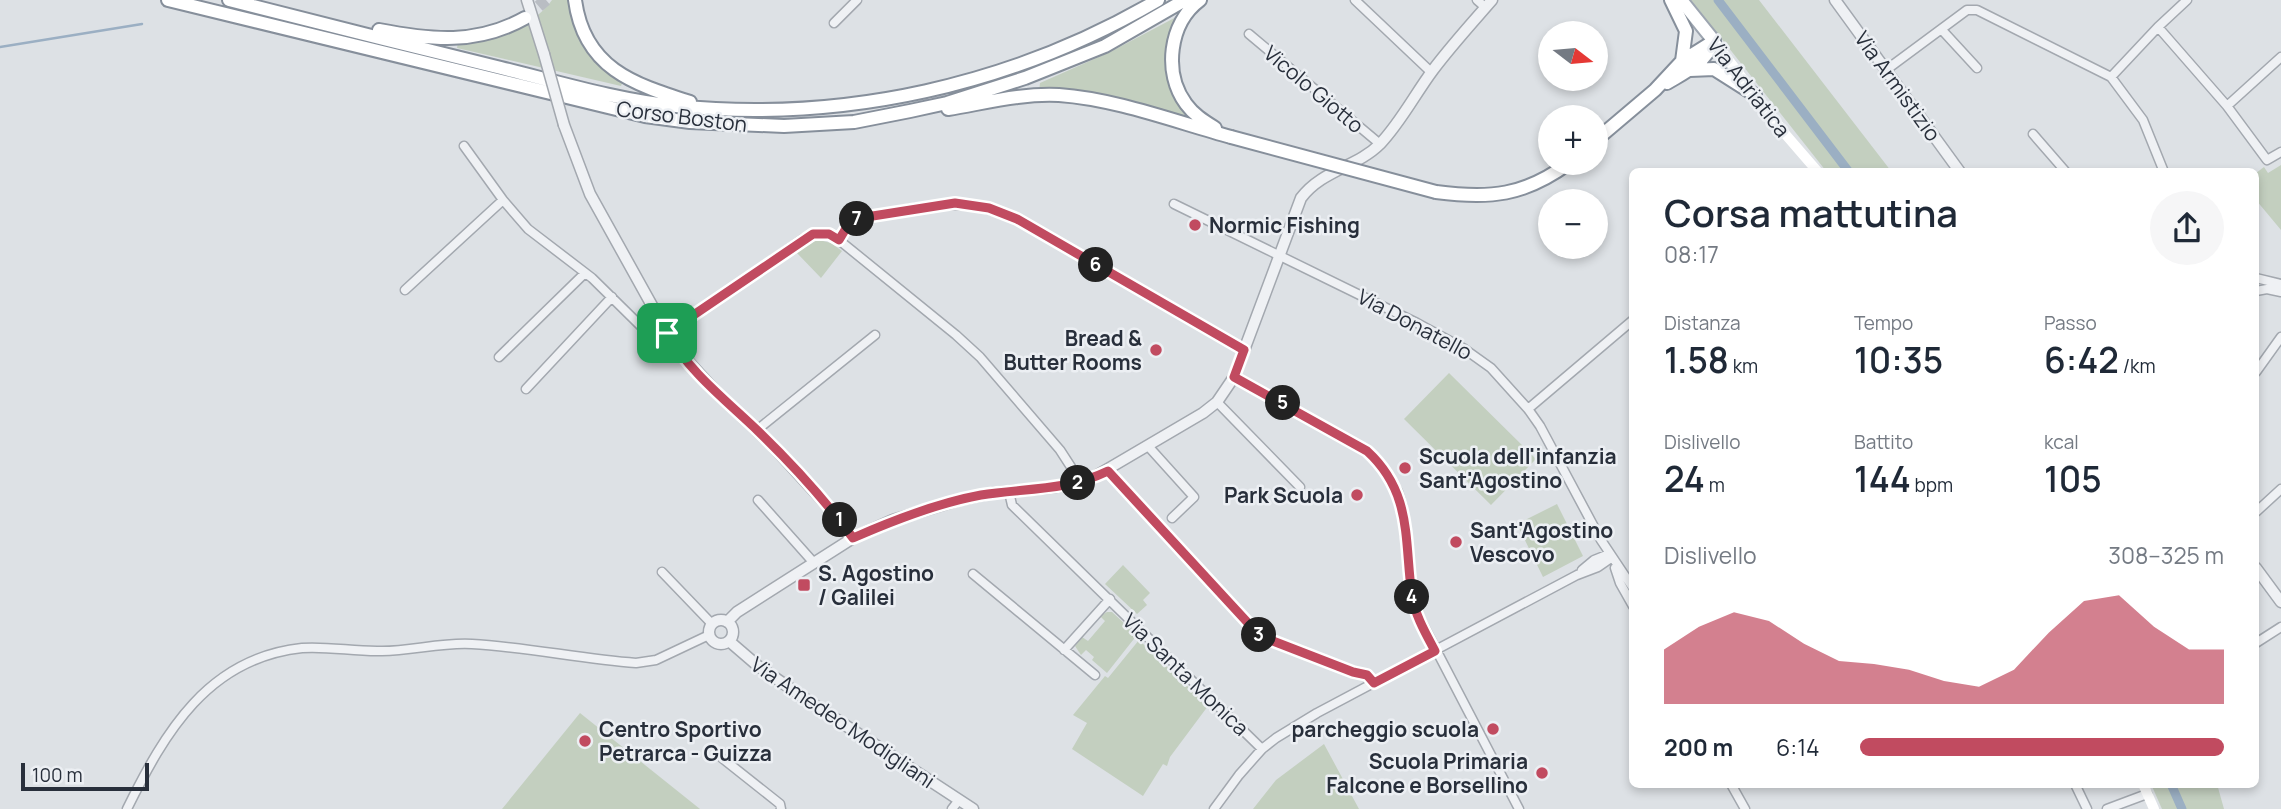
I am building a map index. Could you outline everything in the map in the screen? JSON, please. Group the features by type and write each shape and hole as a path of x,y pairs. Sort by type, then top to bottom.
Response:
{"main road":[{"name":"Corso Boston","path":"168,0 645,116 690,122 771,126 854,122 947,103 1025,78 1105,46 1185,0"},
{"name":"Corso Boston","path":"229,0 601,92 646,102 711,109 784,109 845,105 904,97 959,85 1024,65 1097,32 1158,0"},
{"path":"575,0 583,30 599,57 626,79 711,109"},
{"path":"1200,0 1183,18 1172,44 1174,73 1184,102 1198,117 1231,137"},
{"path":"1671,0 1686,31 1686,65"},
{"name":"Via Adriatica","path":"1681,0 1815,168"},
{"path":"317,23 345,23 424,38 456,38 481,35 525,18"},
{"path":"1608,130 1714,41"},
{"path":"1686,65 1714,69 1755,95"},
{"path":"854,122 898,119 1018,96 1058,95 1104,102 1436,192 1490,196 1509,193 1551,175"},
{"path":"2145,789 2154,809"}],"street":[{"path":"527,0 564,125 590,194 675,347 709,385 757,430 836,515 853,538"},
{"path":"834,23 857,0"},
{"path":"1355,0 1431,72"},
{"name":"Via Armistizio","path":"1835,0 1957,168"},
{"path":"1974,0 1977,10"},
{"path":"2111,77 2187,0"},
{"path":"727,622 737,612 853,538 893,520 959,500 1077,484 1108,471 1217,402 1234,377 1295,212 1308,189 1329,174 1366,156 1380,144 1485,2"},
{"path":"1886,70 1967,10 1977,10 2111,77 2143,120 2162,168"},
{"path":"2158,27 2227,106 2267,160 2281,152"},
{"path":"1942,30 1976,68"},
{"name":"Vicolo Giotto","path":"1249,34 1380,144"},
{"path":"2227,106 2281,57"},
{"path":"2033,134 2063,168"},
{"path":"464,146 528,229 585,272 661,346 669,350 675,347"},
{"path":"404,290 503,200"},
{"path":"839,240 848,225 860,218 955,203 989,208 1017,219 1244,350"},
{"name":"Via Donatello","path":"1174,204 1418,323 1463,348 1491,368 1528,409 1549,441 1611,558 1629,583"},
{"path":"667,333 803,239 824,233 839,240 980,357 1060,450 1071,467 1077,484"},
{"path":"499,357 585,272"},
{"path":"2259,279 2281,284"},
{"path":"2259,290 2281,292"},
{"path":"526,389 612,297"},
{"path":"1528,409 1629,323"},
{"path":"757,430 875,335"},
{"path":"2259,368 2280,343"},
{"path":"1234,377 1367,451 1388,474 1401,501 1412,598 1418,615 1519,809"},
{"path":"1217,402 1300,487"},
{"path":"1148,446 1194,497 1172,518"},
{"path":"1108,471 1260,636 1367,675 1374,683"},
{"path":"2259,509 2281,489"},
{"name":"Via Santa Monica","path":"1009,492 1012,505 1262,749"},
{"path":"758,500 814,563"},
{"path":"1596,564 1601,540"},
{"path":"1214,809 1262,749 1317,713 1611,558"},
{"name":"Via Donatello","path":"1611,558 1629,598"},
{"path":"1596,564 1617,573"},
{"path":"662,572 711,629 716,643 724,644 729,641 732,631 727,622"},
{"path":"2259,572 2281,602"},
{"path":"973,574 1095,675"},
{"name":"Via Santa Monica","path":"1064,650 1110,599"},
{"path":"127,809 153,757 193,702 233,671 263,656 313,648 381,652 470,643 636,663 656,660 711,629 718,621 727,622"},
{"path":"2259,641 2281,627"},
{"name":"Via Amedeo Modigliani","path":"729,641 758,666 816,706 973,809"},
{"path":"722,758 780,804 781,809"},
{"path":"1733,788 1745,809"},
{"path":"2078,788 2087,809"},
{"path":"2107,809 2145,789"},
{"name":"Via Amedeo Modigliani","path":"952,809 959,800"}],"green space":[{"path":"552,0 572,0 578,30 623,81 621,86 457,48 458,42 522,24 544,10"},
{"path":"1691,0 1759,0 1889,168 1824,168"},
{"path":"1182,14 1170,43 1184,102 1228,136 1039,92 1040,83 1110,52"},
{"path":"2281,165 2281,230 2259,204 2259,171 2264,167 2268,173"},
{"path":"819,240 831,243 842,251 821,278 796,252 806,244"},
{"path":"1449,373 1536,459 1491,505 1404,419"},
{"path":"1557,504 1583,556 1543,577 1517,524"},
{"path":"1123,565 1150,593 1143,600 1147,605 1137,614 1105,584"},
{"path":"1112,612 1137,635 1107,673 1092,660 1094,657 1086,650 1081,655 1075,646 1082,637 1088,641 1105,621 1100,616"},
{"path":"1139,640 1208,706 1170,757 1167,766 1163,764 1143,796 1072,749 1087,723 1073,715"},
{"name":"Centro Sportivo Petrarca - Guizza","path":"580,713 700,809 502,809"},
{"path":"1324,744 1359,809 1253,809 1276,780"},
{"path":"2153,788 2218,788 2224,809 2162,809"}],"waterway":[{"path":"1718,0 1846,168"},
{"path":"0,47 142,24"},
{"path":"2173,788 2182,809"}],"tunnel":[{"path":"525,18 546,0"}],"place":[{"name":"Normic Fishing","path":"1195,225"},
{"name":"Bread & Butter Rooms","path":"1156,350"},
{"name":"Scuola dell'infanzia Sant'Agostino","path":"1405,468"},
{"name":"Park Scuola","path":"1357,495"},
{"name":"Sant'Agostino Vescovo","path":"1456,542"},
{"name":"S. Agostino / Galilei","path":"804,585"},
{"name":"parcheggio scuola","path":"1493,729"},
{"name":"Centro Sportivo Petrarca - Guizza","path":"585,741"},
{"name":"Scuola Primaria Falcone e Borsellino","path":"1542,773"}],"route":[{"path":"944,204 971,205 1004,213 1244,350 1234,377 1367,451 1379,462 1401,501 1412,598 1435,651 1374,683 1367,675 1260,636 1108,471 1077,484 993,493 959,500 893,520 853,538 836,515 771,444 695,370 667,333 813,234 829,234 839,240 848,225 860,218 944,204"}]}
